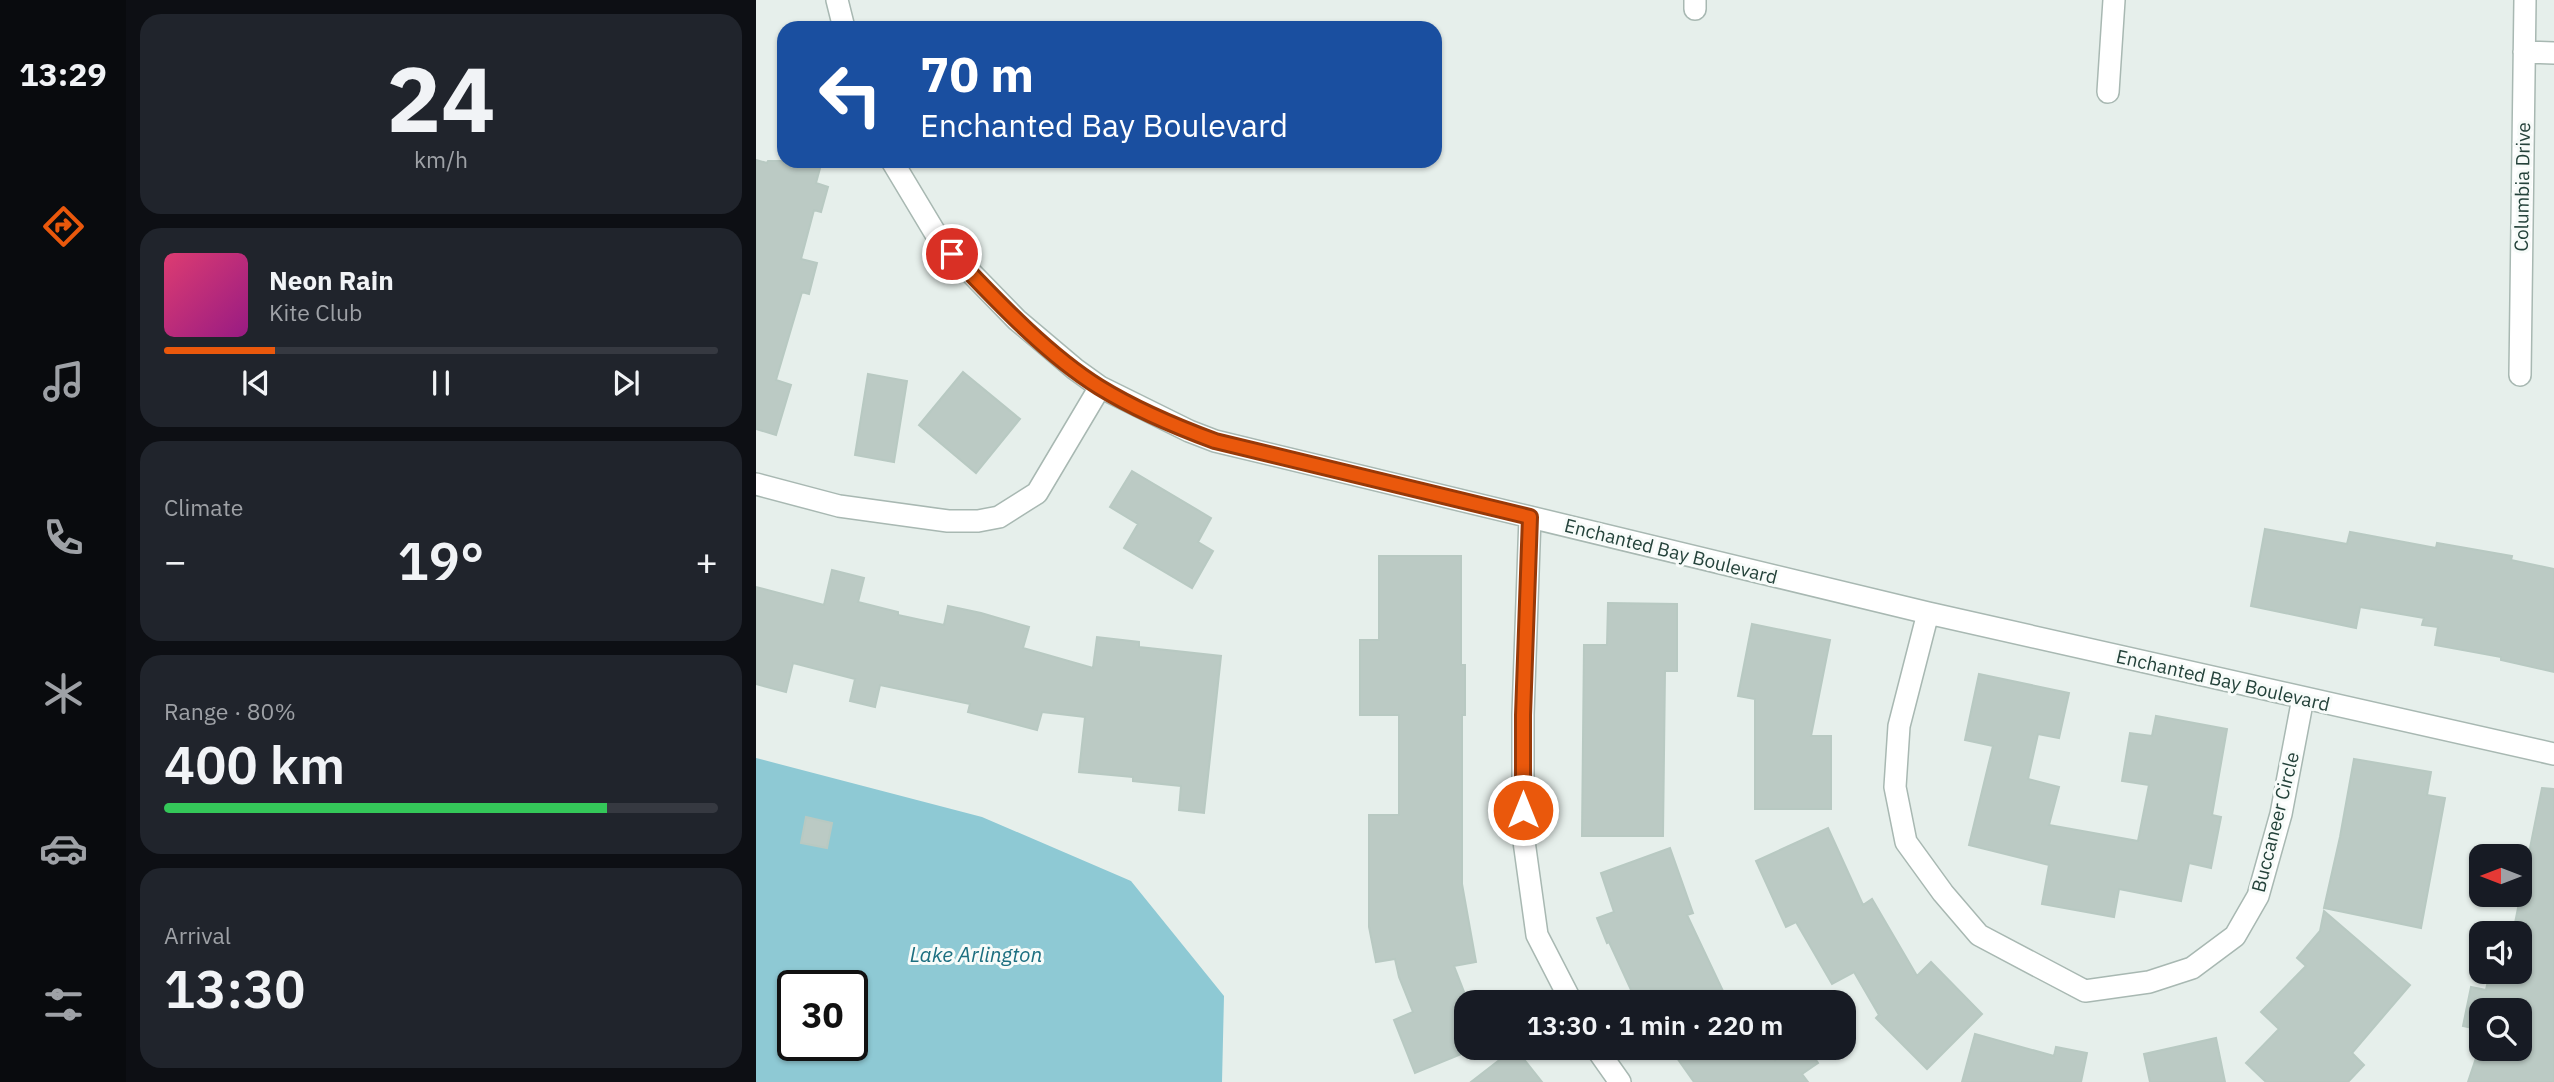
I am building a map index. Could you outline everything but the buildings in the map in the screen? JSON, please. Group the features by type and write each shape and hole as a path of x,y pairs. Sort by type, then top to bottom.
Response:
{"street":[{"path":"837,0 842,21"},
{"path":"2108,92 2114,0"},
{"name":"Columbia Drive","path":"2520,375 2525,0"},
{"path":"2524,52 2554,53"},
{"name":"Enchanted Bay Boulevard","path":"896,168 940,241 1017,320 1074,369 1100,387 1215,441 1928,613 2554,754"},
{"path":"756,484 839,506 948,521 978,521 999,517 1037,493 1100,387"},
{"path":"1530,517 1523,715 1523,834 1537,935 1566,990"},
{"name":"Buccaneer Circle","path":"1928,613 1899,726 1895,787 1906,842 1979,935 2085,991 2149,982 2192,968 2235,936 2258,896 2281,814 2303,698"},
{"path":"1604,1060 1620,1082"}],"water":[{"name":"Lake Arlington","path":"756,758 982,817 1131,881 1224,996 1222,1082 756,1082"}],"route":[{"path":"952,254 1017,320 1074,369 1100,387 1189,431 1215,441 1530,517 1523,715 1523,810"}]}
